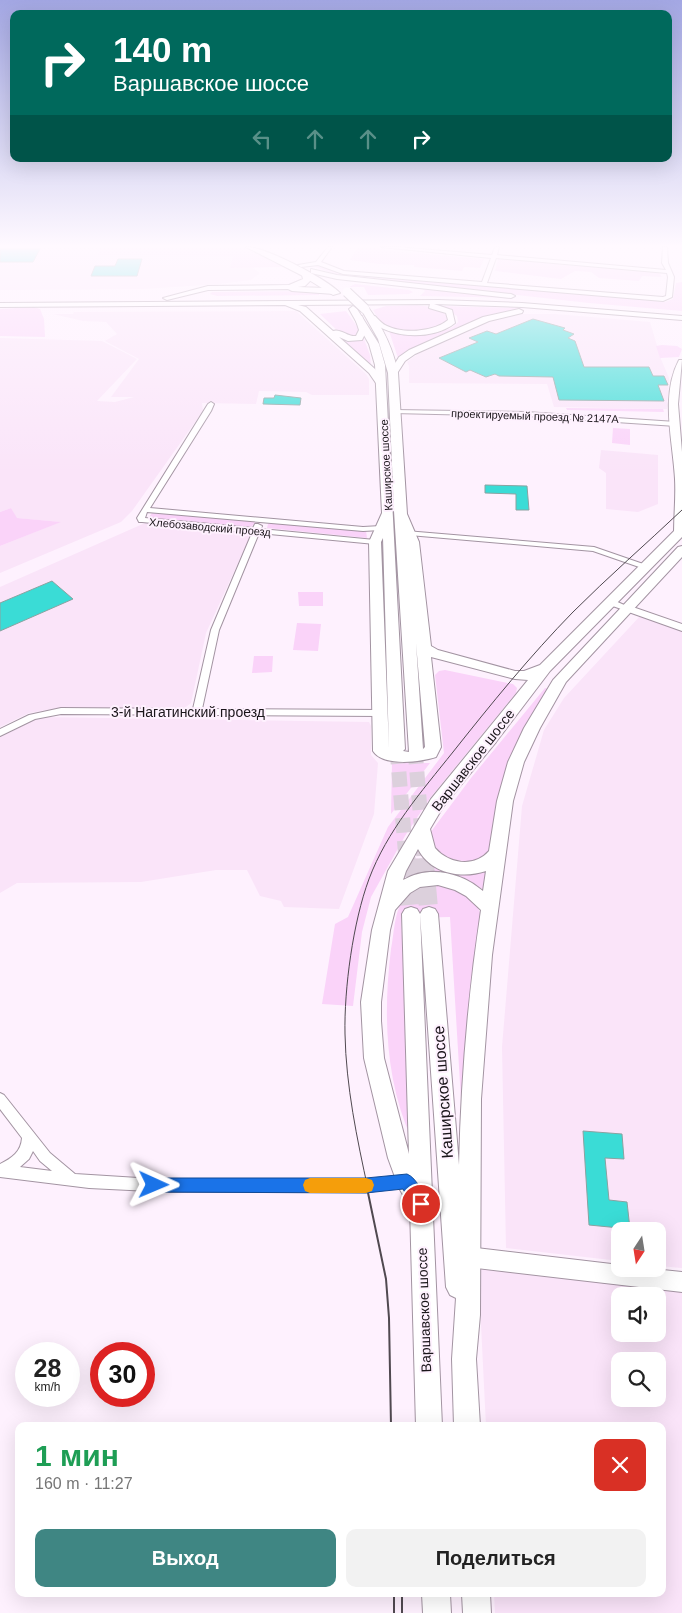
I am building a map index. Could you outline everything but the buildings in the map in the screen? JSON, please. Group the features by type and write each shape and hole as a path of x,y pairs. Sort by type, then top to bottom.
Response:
{"main road":[{"path":"318,322 372,371 381,384"},
{"path":"324,322 341,337 356,339 362,334 363,330 360,322"},
{"name":"Каширское шоссе","path":"361,322 374,344 380,365 415,749"},
{"name":"Каширское шоссе","path":"374,322 383,337 393,373 397,749"},
{"path":"378,322 385,328 400,331 439,329 451,322"},
{"path":"393,373 402,359 412,352 479,322"},
{"path":"680,532 680,480 673,393 678,369 682,362"},
{"path":"394,512 413,542 433,747 431,753 425,756 394,756 381,751 375,542 381,528 394,512"},
{"name":"Варшавское шоссе","path":"429,1422 421,1204 407,1181 399,1158 374,1058 371,1002 380,930 397,871 437,803 491,738 545,668 680,532"},
{"name":"Варшавское шоссе","path":"467,1422 464,1359 468,1315 475,1043 489,908 505,801 514,770 532,728 560,680 682,550"},
{"path":"422,641 425,648 433,653 510,674 526,676 545,668"},
{"path":"426,676 430,667 436,664 454,664 516,682 523,689 521,698"},
{"path":"422,829 423,841 429,853 452,867 466,868 487,864 496,854"},
{"path":"387,907 405,887 423,879 444,878 462,884 480,896 489,908"},
{"name":"Каширское шоссе","path":"421,1204 420,914 464,1359"},
{"path":"468,1257 682,1282"},
{"path":"436,1597 437,1613"},
{"path":"476,1597 477,1613"}],"street":[{"path":"145,510 211,404"},
{"name":"проектируемый проезд № 2147А","path":"394,412 526,414 676,424"},
{"name":"Хлебозаводский проезд","path":"375,542 147,522 141,518 145,510 364,529 381,528"},
{"path":"198,713 215,630 260,520"},
{"path":"409,533 594,549 645,566"},
{"path":"610,602 682,628"},
{"name":"3-й Нагатинский проезд","path":"0,733 32,717 60,711 381,713"},
{"path":"0,1099 45,1158 72,1180"},
{"path":"0,1171 12,1166 23,1158 28,1150 29,1137"},
{"path":"0,1171 72,1180 170,1186 366,1186 407,1181"}],"shaded area":[{"path":"0,322 44,322 45,337 0,336"},
{"path":"106,322 309,322 366,374 369,379 369,395 312,395 306,392 259,391 256,404 202,403 203,411 132,511 121,522 0,573 0,546 60,522 16,518 11,508 0,512 0,338 102,341 137,359 97,401 115,402 134,397 111,397 139,359 105,341 117,334"},
{"path":"329,322 354,322 359,329 355,337 343,336"},
{"path":"381,322 445,322 435,327 417,330 399,330 383,325"},
{"path":"458,322 471,322 408,350 398,358 389,331 426,334 453,327"},
{"path":"485,322 650,322 669,378 667,409 554,407 547,384 409,383 409,366 407,362 424,349"},
{"path":"363,336 370,355 371,366 340,340 353,341"},
{"path":"656,346 677,346 682,349 679,357 660,358"},
{"path":"566,408 663,409 664,412 567,410"},
{"path":"613,428 630,429 630,445 612,443"},
{"path":"601,450 658,455 658,504 638,512 606,509 606,473 599,468"},
{"path":"11,508 17,518 61,522 0,546 0,512"},
{"path":"152,513 254,521 255,523 250,528 154,519 149,517"},
{"path":"273,522 366,531 367,538 267,528 268,524"},
{"path":"145,523 245,532 250,537 206,633 191,703 182,710 59,708 29,713 0,727 0,587"},
{"path":"298,592 323,592 323,606 299,606"},
{"path":"641,615 682,630 682,1268 666,1267 666,1222 611,1222 611,1260 506,1248 502,1047 522,806 544,730 564,698"},
{"path":"297,623 321,624 318,651 293,650"},
{"path":"254,656 273,656 272,672 252,673"},
{"path":"445,670 513,684 517,688 516,693 430,798 405,836 371,897 362,932 353,1006 322,1004 335,924 348,917 388,827 444,753 435,675 439,671"},
{"path":"545,688 549,689 526,731 492,851 478,861 468,862 447,858 433,846 430,833 471,778"},
{"path":"41,717 369,722 371,726 371,755 378,763 374,814 339,909 284,907 281,901 260,896 247,870 216,870 141,882 17,883 0,893 0,737"},
{"path":"392,763 430,763 391,814"},
{"path":"416,858 444,868 487,872 485,890 449,873 411,875"},
{"path":"431,883 447,886 462,892 474,902 482,917 463,1133 450,917 401,918 412,1140 396,1094 391,1070 387,1022 388,973 399,906 411,892"},
{"path":"478,1264 682,1287 682,1613 495,1613 494,1597 666,1597 666,1422 486,1422"}],"tunnel":[{"path":"397,749 406,859"},
{"path":"415,749 424,859"},
{"path":"406,858 411,914"},
{"path":"424,858 429,914"}],"tram line":[{"path":"368,1189 350,1093 345,1016 354,935 363,896 376,861 395,828 417,797 526,663 586,599 682,510"},
{"path":"367,1188 386,1279 389,1318 391,1422"},
{"path":"394,1597 394,1613"},
{"path":"402,1597 402,1613"}],"slow traffic":[{"path":"310,1185 366,1185"}],"route":[{"path":"154,1185 366,1186 407,1181 421,1204"}]}
